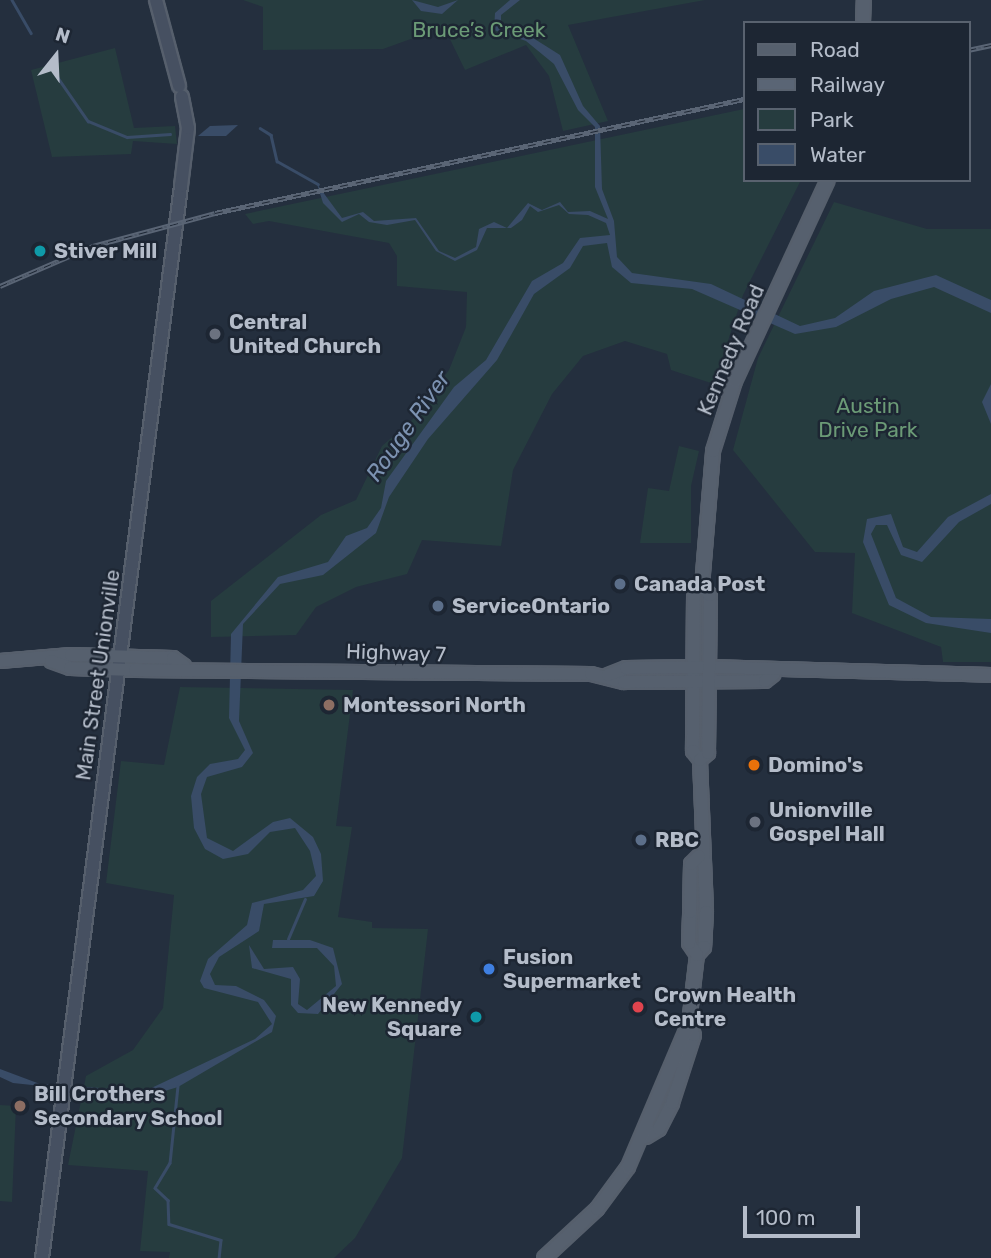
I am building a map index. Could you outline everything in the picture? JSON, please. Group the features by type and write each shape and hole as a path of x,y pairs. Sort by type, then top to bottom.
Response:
{"main road":[{"name":"Main Street Unionville","path":"42,1258 187,137 181,91 156,0"},
{"path":"863,21 864,0"},
{"name":"Kennedy Road","path":"544,1258 597,1209 646,1137 659,1129 676,1094 694,1035 689,1023 697,955 689,932 691,864 699,856 700,760 693,751 693,683 698,590 713,451 753,339 827,182"},
{"name":"Kennedy Road","path":"698,590 710,595 708,753 700,760"},
{"name":"Highway 7","path":"0,661 120,663 173,658 184,666 247,668 608,675 626,668 709,667 774,674 991,675"},
{"name":"Highway 7","path":"608,675 624,682 693,683 765,681 774,674"}],"green space":[{"name":"Bruce’s Creek","path":"243,0 705,0 568,25 608,121 563,131 549,76 526,45 465,70 444,27 383,49 263,50 263,7"},
{"path":"115,48 134,128 175,126 177,144 133,141 131,154 52,157 31,70"},
{"path":"743,109 743,182 800,182 743,295 714,384 671,370 667,354 625,341 583,356 552,394 513,470 501,546 422,540 407,574 356,587 316,607 296,635 211,637 211,601 321,515 356,500 382,446 412,420 449,370 466,327 467,292 397,286 397,256 389,243 269,221 253,224 245,214"},
{"name":"Austin Drive Park","path":"834,202 927,229 991,229 991,662 943,662 941,647 852,613 855,553 815,552 733,450 758,358"},
{"path":"679,446 699,451 691,486 691,543 640,543 648,488 669,491"},
{"path":"180,687 353,690 336,826 352,827 338,917 372,922 372,928 428,929 402,1158 355,1238 334,1258 169,1258 170,1252 140,1251 148,1171 68,1165 86,1076 133,1050 163,1008 174,895 106,883 121,761 164,765"},
{"path":"0,1105 16,1106 12,1202 0,1201"}],"water":[{"path":"412,0 438,7 458,0 442,14 421,11"},
{"path":"510,0 520,0 501,15 501,27 522,31 560,55 583,106 600,126 602,189 614,221 617,257 632,273 711,284 800,326 835,318 874,291 936,275 991,300 991,313 934,287 891,299 836,327 795,334 692,289 631,283 612,267 607,243 583,246 570,268 534,294 497,360 428,439 389,497 376,533 323,575 280,584 243,624 239,721 253,753 242,767 207,777 201,794 207,838 233,851 273,822 290,818 313,837 321,854 323,881 314,896 264,904 259,931 219,957 210,974 215,985 236,986 264,1000 276,1016 272,1032 178,1087 145,1097 13,1083 0,1077 0,1069 40,1084 145,1091 255,1039 272,1024 258,1002 204,988 200,981 208,959 247,925 252,903 303,890 316,876 310,851 295,828 270,832 248,854 223,859 205,849 194,828 191,796 197,777 210,764 238,759 245,750 229,718 231,634 278,577 328,562 346,536 367,528 381,508 386,481 454,387 486,360 532,281 563,263 580,238 610,235 606,223 588,215 569,214 559,205 538,212 530,206 522,220 507,228 528,203 542,210 560,202 568,212 590,211 608,219 595,187 595,127 578,110 554,64 526,41 494,30 495,13"},
{"path":"238,125 226,136 198,136 210,126"},
{"path":"317,184 342,218 363,212 374,221 416,218 439,251 455,258 476,247 479,229 494,222 507,228 487,228 477,250 455,261 436,251 415,220 387,225 369,222 359,214 342,222 323,203"},
{"path":"991,384 991,424 982,402"},
{"path":"991,494 991,504 959,522 922,562 901,555 887,525 876,525 871,534 896,598 931,617 991,619 991,633 926,623 889,605 863,542 867,519 891,514 903,547 917,552 948,517"},
{"path":"273,940 310,940 333,948 342,984 318,1014 298,1013 291,1005 291,979 252,968 249,945 264,969 293,967 300,979 298,1004 307,1010 336,986 334,966 317,948 272,948"}],"waterway":[{"path":"12,0 31,33"},
{"path":"54,72 88,121 127,137 170,134"},
{"path":"260,128 271,135 277,161 318,184"},
{"path":"288,939 305,899"},
{"path":"178,1086 170,1163 155,1188 168,1200 169,1224 221,1240 219,1258"}],"railway":[{"path":"970,50 991,45"},
{"path":"0,286 93,246 215,213 743,99"}],"place":[{"name":"Stiver Mill","path":"40,251"},
{"name":"Central United Church","path":"215,334"},
{"name":"Canada Post","path":"620,584"},
{"name":"ServiceOntario","path":"438,606"},
{"name":"Montessori North","path":"329,705"},
{"name":"Domino's","path":"754,765"},
{"name":"Unionville Gospel Hall","path":"755,822"},
{"name":"RBC","path":"641,840"},
{"name":"Fusion Supermarket","path":"489,969"},
{"name":"Crown Health Centre","path":"638,1007"},
{"name":"New Kennedy Square","path":"476,1017"},
{"name":"Bill Crothers Secondary School","path":"20,1106"}],"water label":[{"name":"Rouge River","path":"408,426"}]}
